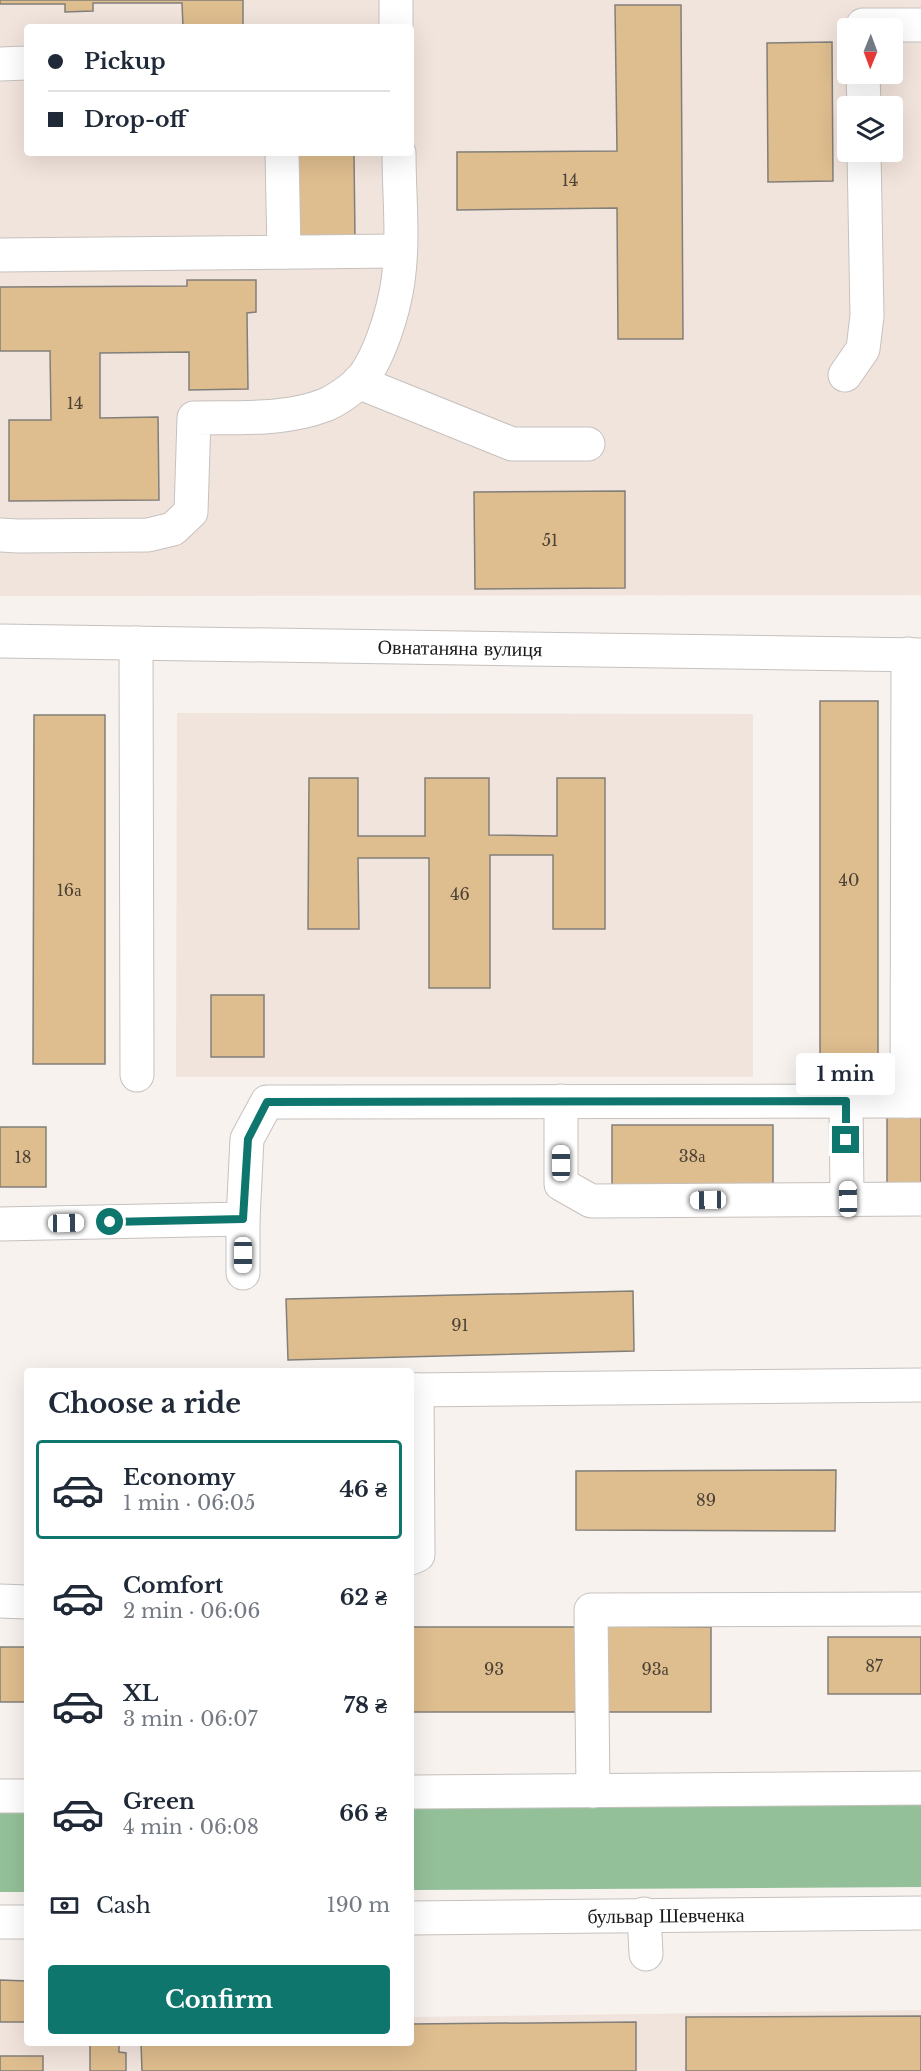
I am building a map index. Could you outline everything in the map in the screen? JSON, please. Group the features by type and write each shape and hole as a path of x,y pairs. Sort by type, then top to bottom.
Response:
{"main road":[{"path":"396,0 396,24"},
{"path":"903,23 921,25"},
{"path":"0,64 24,63"},
{"path":"282,156 284,252"},
{"path":"0,535 148,535 172,529 191,512 194,418 282,416 326,405 358,382 372,362 388,323 398,281 399,156"},
{"path":"845,375 863,349 867,316 864,162"},
{"path":"0,255 400,251"},
{"path":"358,382 512,444 588,444"},
{"name":"Овнатаняна вулиця","path":"0,641 914,655"},
{"path":"136,643 136,1075"},
{"path":"243,1273 243,1219 248,1139 267,1102 914,1101 914,655"},
{"path":"561,1101 561,1184 591,1201 921,1198"},
{"path":"846,1101 848,1199"},
{"path":"0,1224 243,1219"},
{"path":"414,1557 418,1555 414,1390 921,1385"},
{"path":"0,1601 24,1602"},
{"path":"594,1791 591,1610 921,1609"},
{"path":"414,1792 921,1788"},
{"path":"0,1796 24,1796"},
{"name":"бульвар Шевченка","path":"414,1918 921,1913"},
{"path":"644,1914 646,1954"},
{"path":"0,1922 24,1922"}],"shaded area":[{"path":"0,0 921,0 921,595 0,596"},
{"path":"177,713 753,714 753,1077 176,1077"},
{"path":"921,2010 921,2071 0,2071 0,2021 24,2021 24,2046 414,2046 414,2017"}],"green space":[{"path":"921,1800 921,1887 414,1890 414,1803"},
{"path":"0,1806 24,1806 24,1892 0,1892"}],"building":[{"path":"0,0 243,0 243,24 183,24 182,3 93,3 93,11 65,12 65,4 0,4"},
{"path":"615,5 681,5 683,339 618,339 617,208 457,210 457,152 617,151"},
{"path":"832,42 833,181 768,182 767,43"},
{"path":"288,156 354,156 355,239 289,239"},
{"path":"187,280 256,280 256,312 247,313 248,389 189,390 189,352 100,353 100,418 158,417 159,500 9,501 9,420 51,420 50,351 0,351 0,287 187,286"},
{"path":"625,491 625,588 475,589 474,492"},
{"path":"820,701 878,701 878,1059 820,1059"},
{"path":"34,715 105,715 105,1064 33,1064"},
{"path":"309,778 358,778 358,836 425,836 425,778 489,778 489,835 557,836 557,778 605,778 605,929 553,929 553,855 490,855 490,988 429,988 429,858 358,858 359,929 308,929"},
{"path":"211,995 264,995 264,1057 211,1057"},
{"path":"887,1116 921,1116 921,1184 887,1184"},
{"path":"612,1125 773,1125 773,1186 612,1186"},
{"path":"0,1127 46,1127 46,1187 0,1187"},
{"path":"633,1291 634,1351 288,1360 286,1299"},
{"path":"836,1470 835,1531 576,1530 576,1471"},
{"path":"600,1626 711,1627 711,1712 600,1712"},
{"path":"414,1627 578,1627 578,1712 414,1712"},
{"path":"828,1637 921,1637 921,1694 828,1694"},
{"path":"0,1647 24,1647 24,1702 0,1702"},
{"path":"0,1980 24,1981 24,2022 0,2022"},
{"path":"921,2016 921,2071 686,2071 686,2017"},
{"path":"636,2022 636,2071 142,2071 141,2046 414,2046 414,2024"},
{"path":"90,2046 119,2046 119,2052 126,2053 126,2071 90,2071"},
{"path":"0,2056 43,2056 43,2071 0,2071"}],"route":[{"path":"110,1222 243,1219 248,1139 267,1102 846,1101 846,1140"}]}
